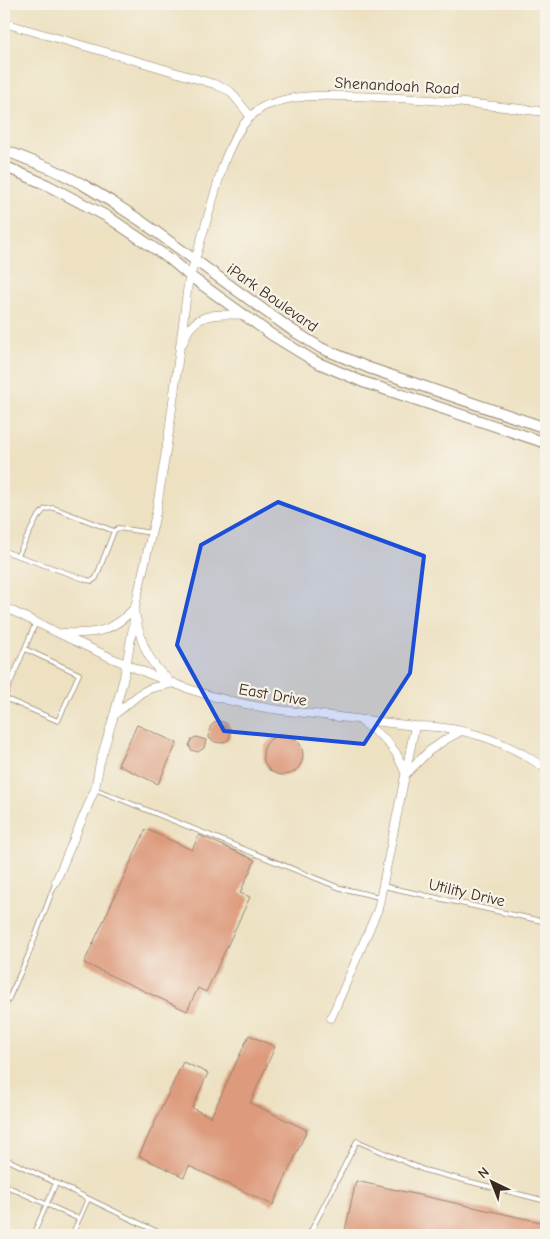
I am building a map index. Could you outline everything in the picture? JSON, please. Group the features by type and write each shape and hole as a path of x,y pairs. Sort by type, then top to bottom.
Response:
{"main road":[{"name":"iPark Boulevard","path":"4,150 52,169 97,193 141,221 292,330 321,348 370,368 546,428"},
{"name":"iPark Boulevard","path":"4,166 47,185 108,217 170,259 244,315 301,353 347,376 546,443"}],"street":[{"path":"4,23 214,84 230,91 251,117"},
{"name":"Shenandoah Road","path":"56,881 95,789 100,762 114,715 126,664 135,607 152,534 169,432 186,293 216,185 230,146 239,130 263,107 293,97 310,96 366,96 453,101 546,112"},
{"path":"179,351 189,328 197,321 219,314 244,315"},
{"name":"East Drive","path":"4,607 126,664 216,697 259,707 414,726 434,726 461,731 494,740 525,755 546,770"},
{"path":"58,633 82,633 110,628 127,617 135,607"},
{"path":"135,607 139,633 151,661 160,672 174,683"},
{"path":"114,715 141,693 151,688 174,683"},
{"path":"360,720 385,739 396,753 406,774"},
{"path":"330,1018 378,909 414,726"},
{"path":"406,774 429,752 461,731"}],"lane":[{"path":"18,555 37,518 45,509 54,508 114,532"},
{"path":"4,550 92,581 96,578 114,532 118,528 152,534"},
{"path":"25,649 79,674 58,721 4,698 36,622"},
{"path":"95,789 340,888 381,897"},
{"path":"4,1009 28,956 56,881"},
{"name":"Utility Drive","path":"383,886 546,922"},
{"path":"309,1235 357,1141 424,1170 546,1201"},
{"path":"4,1158 164,1235"},
{"path":"33,1235 56,1183"},
{"path":"4,1185 79,1220"},
{"path":"72,1235 88,1198"}],"highlighted area":[{"path":"278,502 424,556 410,673 364,744 224,731 177,645 201,545"}],"building":[{"path":"219,721 226,723 230,729 230,737 222,743 215,742 209,738 210,727"},
{"path":"137,725 177,743 158,784 118,765"},
{"path":"287,735 294,738 300,744 303,755 302,763 294,772 287,775 279,775 272,772 264,763 263,751 266,744 275,736"},
{"path":"196,737 206,740 204,748 198,752 191,750 189,745 192,739"},
{"path":"146,829 192,850 199,835 255,860 240,893 250,897 206,992 198,988 187,1011 84,963"},
{"path":"249,1035 275,1047 250,1103 307,1130 273,1205 189,1166 184,1177 139,1156 183,1062 208,1073 192,1108 211,1117"},
{"path":"356,1181 545,1223 542,1235 344,1235"}]}
